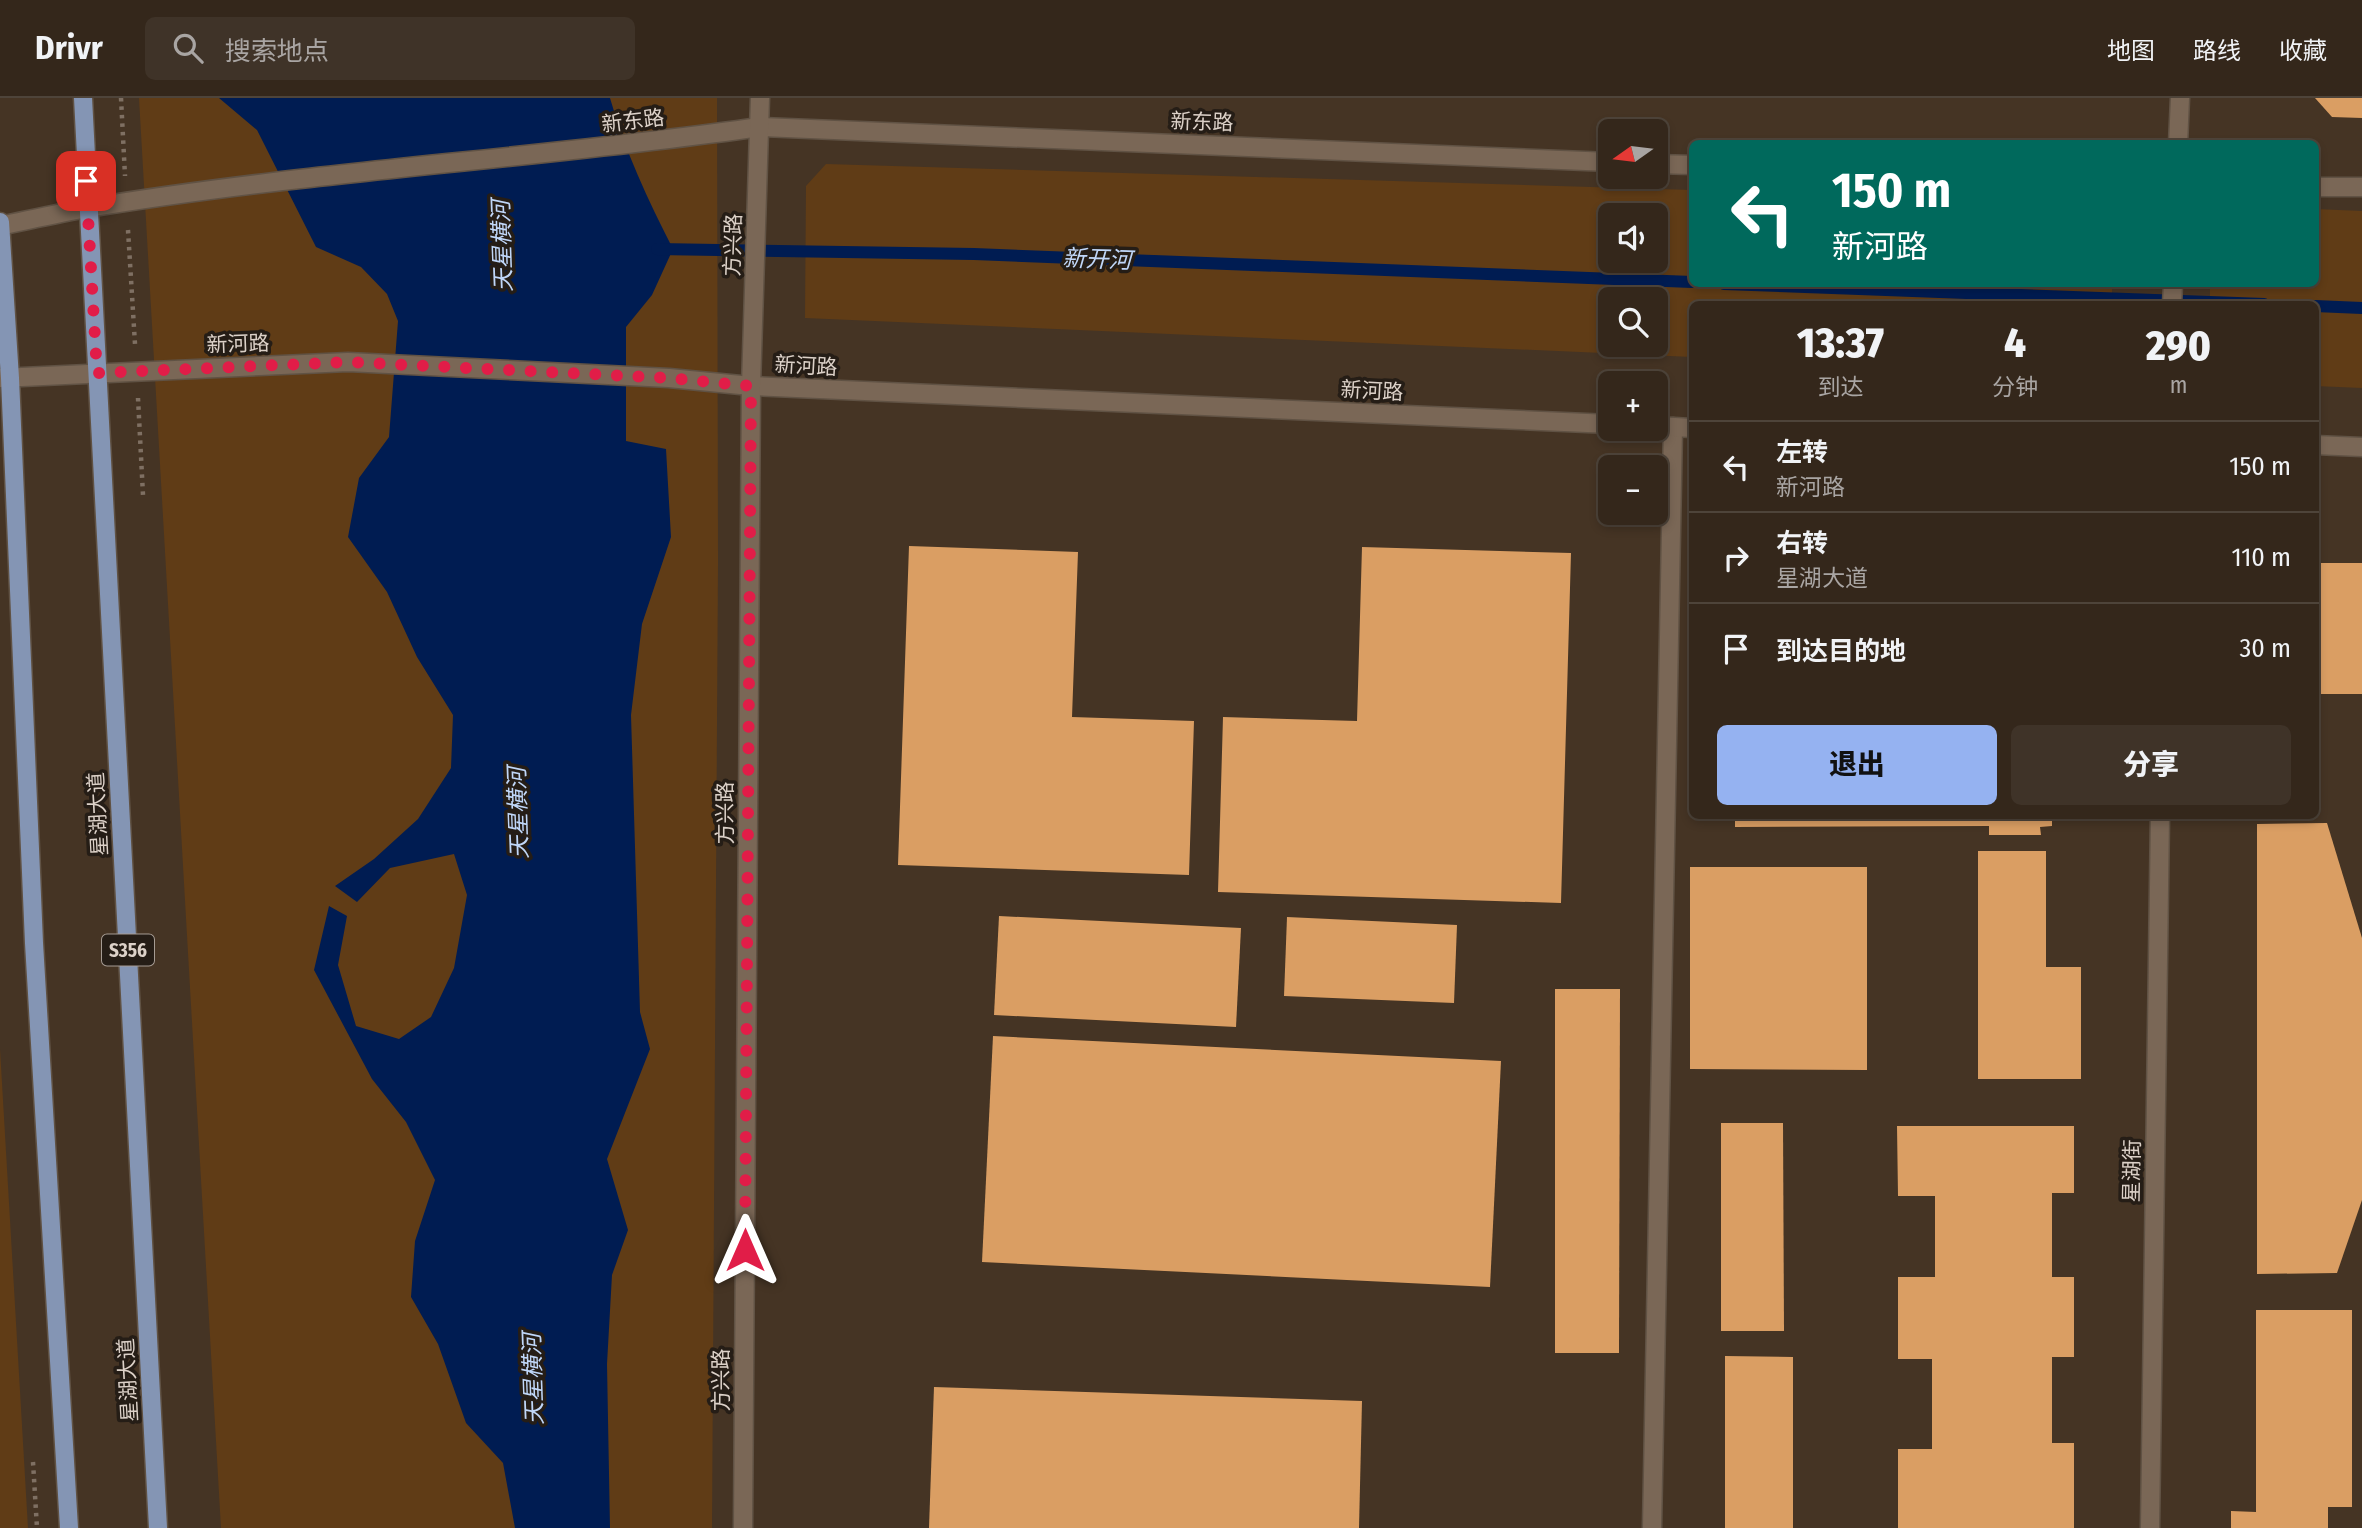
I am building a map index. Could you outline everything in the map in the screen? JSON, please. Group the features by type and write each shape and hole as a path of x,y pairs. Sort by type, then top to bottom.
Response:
{"main road":[{"name":"星湖大道","path":"83,98 158,1528"},
{"path":"0,225 5,378 34,943 69,1528"}],"street":[{"name":"方兴路","path":"743,1528 751,386 760,98"},
{"path":"2178,140 2180,98"},
{"name":"新东路","path":"0,225 88,208 263,184 658,142 760,127 1598,162"},
{"path":"1668,164 1689,165"},
{"path":"2319,187 2362,187"},
{"name":"新河路","path":"5,378 348,362 668,378 751,386 1598,423"},
{"path":"1668,427 1689,428"},
{"path":"1652,1528 1664,441"},
{"path":"2319,445 2362,447"},
{"name":"星湖街","path":"2150,1528 2160,819"}],"path":[{"path":"121,98 144,495"}],"shaded area":[{"path":"139,98 717,98 718,562 712,1528 221,1528"},
{"path":"826,164 1689,190 1689,287 2112,287 2112,301 1689,301 1689,357 1668,356 1668,287 1598,287 1598,353 805,318 806,186"},
{"path":"2319,209 2362,211 2362,388 2319,386 2319,301 2210,301 2210,287 2319,287"},
{"path":"0,1049 28,1528 0,1528"}],"water":[{"name":"天星横河","path":"219,98 610,98 638,175 673,249 652,295 626,327 626,441 666,449 671,537 642,624 631,715 640,1012 650,1049 607,1159 628,1230 612,1275 607,1364 610,1528 515,1528 503,1463 466,1423 438,1344 411,1297 415,1241 435,1180 406,1122 372,1079 314,970 329,906 347,916 338,965 356,1026 399,1039 431,1017 454,968 467,895 454,854 390,868 357,902 335,886 374,859 418,819 451,768 453,715 417,657 387,592 348,537 359,478 389,437 398,321 387,294 361,267 316,247 257,130"}],"building":[{"path":"2315,98 2362,98 2362,118 2332,117"},
{"path":"909,546 1078,552 1072,717 1194,721 1189,875 898,865"},
{"path":"1362,547 1571,553 1561,903 1218,892 1223,717 1357,721"},
{"path":"2319,563 2362,563 2362,694 2319,694"},
{"path":"1735,819 2052,819 2052,826 2040,827 2041,835 1989,835 1989,826 1735,827"},
{"path":"2327,823 2362,938 2362,1200 2337,1273 2257,1274 2257,824"},
{"path":"1978,851 2046,851 2046,967 2081,967 2081,1079 1978,1079"},
{"path":"1690,867 1867,867 1867,1070 1690,1069"},
{"path":"999,916 1241,928 1236,1027 994,1015"},
{"path":"1287,917 1457,925 1454,1003 1284,996"},
{"path":"1555,989 1620,989 1619,1353 1555,1353"},
{"path":"993,1036 1501,1061 1490,1287 982,1262"},
{"path":"1721,1123 1783,1123 1784,1331 1721,1331"},
{"path":"1897,1126 2074,1126 2074,1193 2052,1193 2052,1277 2074,1277 2074,1357 2052,1357 2052,1443 2074,1443 2074,1528 1898,1528 1898,1449 1932,1449 1932,1359 1898,1359 1898,1277 1935,1277 1935,1196 1898,1196"},
{"path":"2256,1310 2352,1310 2352,1507 2328,1507 2328,1528 2231,1528 2231,1511 2256,1512"},
{"path":"1725,1356 1793,1357 1793,1528 1725,1528"},
{"path":"934,1387 1362,1401 1359,1528 929,1528"}],"waterway":[{"name":"新开河","path":"657,249 974,254 1689,282"},
{"name":"新开河","path":"1805,287 2183,301"},
{"name":"新开河","path":"2319,306 2362,308"}],"route":[{"path":"86,181 97,373 348,362 668,378 751,386 745,1250"}]}
